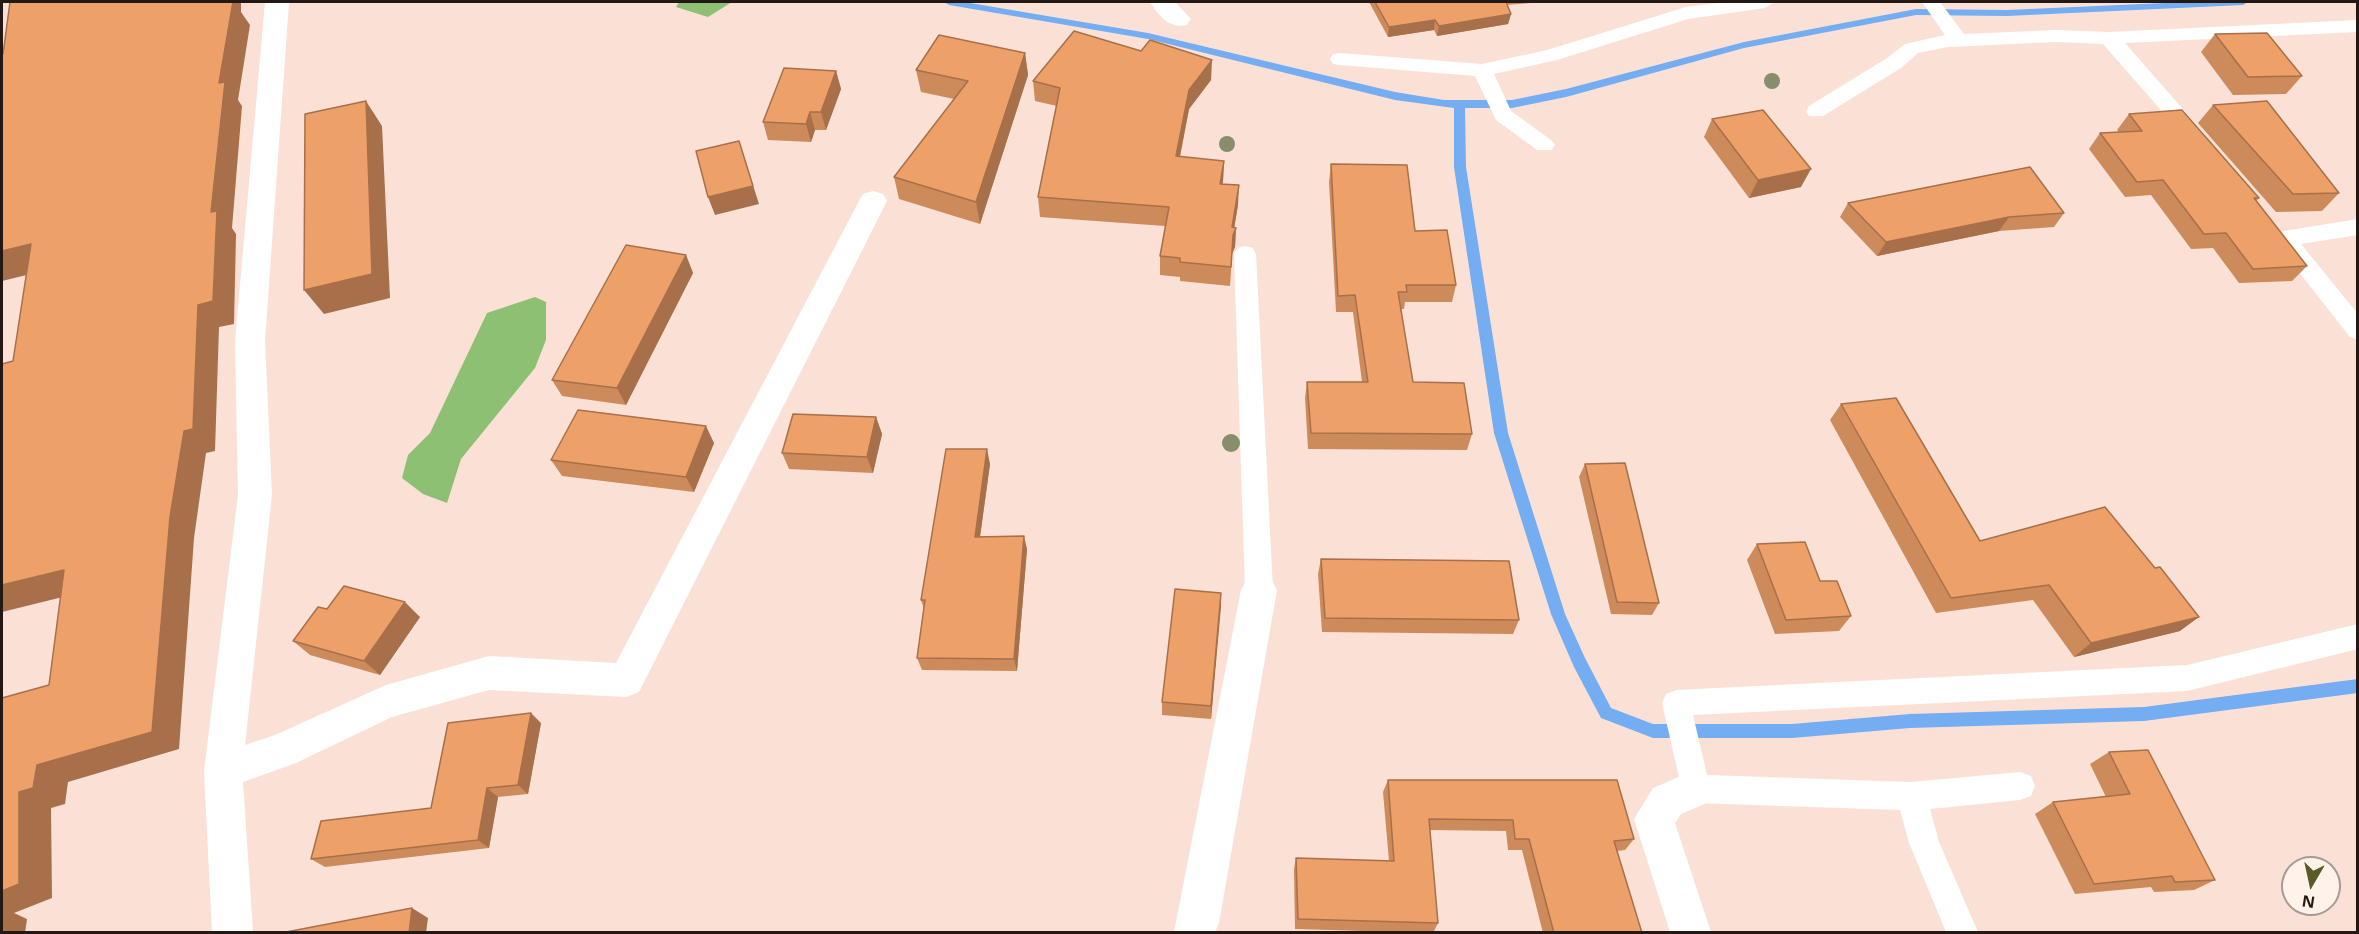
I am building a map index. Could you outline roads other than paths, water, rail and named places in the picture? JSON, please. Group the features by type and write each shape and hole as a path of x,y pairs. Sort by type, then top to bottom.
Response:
{"street":[{"path":"232,933 223,771 255,495 250,341 277,2"},
{"path":"223,771 283,750 386,702 489,673 626,680 873,201"},
{"path":"1194,933 1198,923 1228,767 1259,590"},
{"path":"1690,772 1654,819 1690,933"}],"lane":[{"path":"1340,59 1482,70 1550,56 1682,7 1765,2"},
{"path":"1931,2 1953,34"},
{"path":"1816,111 1894,63 1912,48 1953,34 2109,38 2358,26"},
{"path":"2109,38 2207,150"},
{"path":"1482,70 1503,116 1544,145"},
{"path":"2358,227 2277,231 2358,331"},
{"path":"1245,254 1259,590"},
{"path":"2020,786 1911,796 1690,772 1678,722 1676,703 2187,678 2358,636"},
{"path":"1911,796 1924,843 1962,933"}],"waterway":[{"path":"949,2 1148,36 1395,96 1444,104 1459,104"},
{"path":"1459,104 1512,104 1566,93 1744,45 1916,12 2007,13 2243,2"},
{"path":"1459,104 1460,167 1501,433 1558,614 1579,662 1606,713 1653,731 1792,731 1910,721 2144,714 2358,686"}]}
